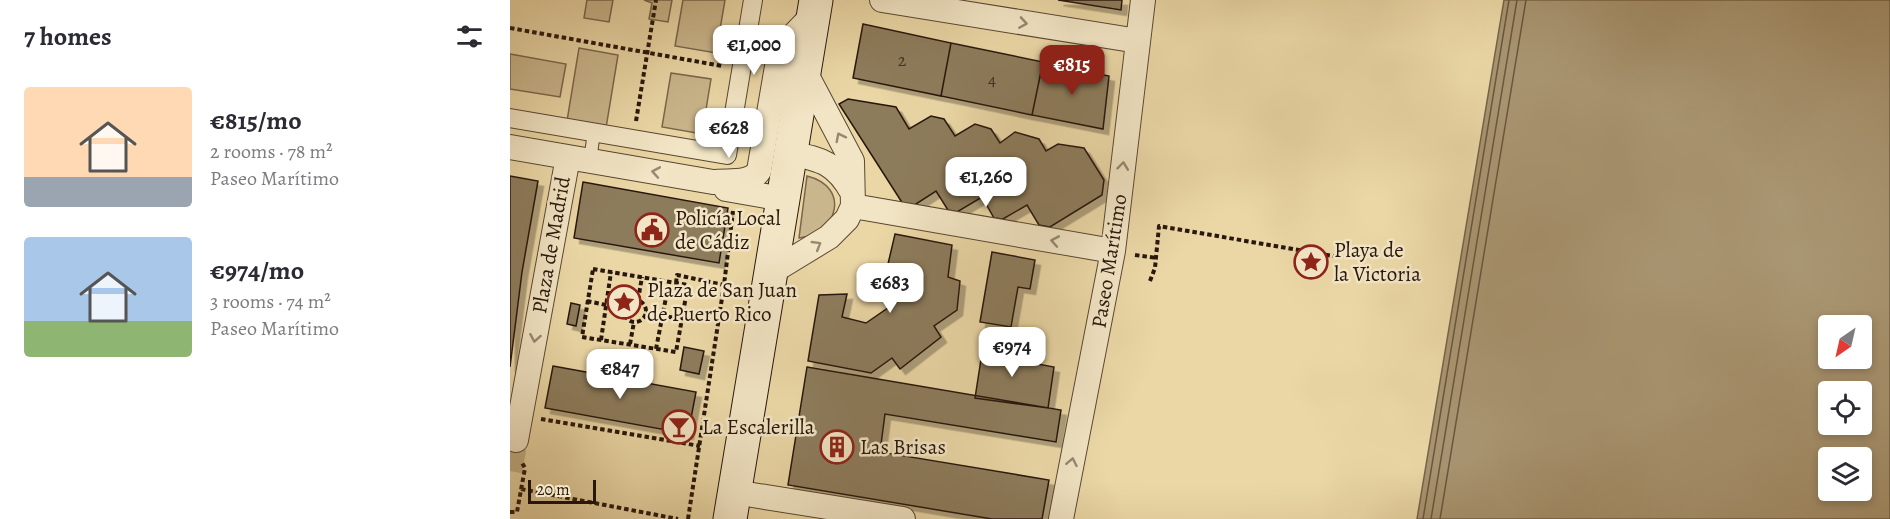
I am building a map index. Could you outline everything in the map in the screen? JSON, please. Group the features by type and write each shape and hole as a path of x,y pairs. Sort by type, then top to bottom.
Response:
{"main road":[{"path":"732,505 815,7"}],"street":[{"path":"510,118 727,155 753,0"},
{"path":"882,0 1138,41"},
{"name":"Paseo Marítimo","path":"1061,519 1122,253 1143,0"},
{"name":"Plaza de Madrid","path":"510,147 714,182 736,180 745,182 754,178 759,171 780,49 815,7"},
{"path":"770,273 829,237 847,219 853,200 852,160 804,70"},
{"path":"791,153 822,160 842,174 853,200"},
{"name":"Plaza de Madrid","path":"515,446 579,159"},
{"name":"Plaza de Madrid","path":"714,182 725,189 783,198"},
{"path":"853,200 1122,253"},
{"path":"732,505 903,519"}],"lane":[{"path":"579,159 594,132"}],"path":[{"path":"635,131 656,0"},
{"path":"510,28 725,67"},
{"path":"688,519 734,205"},
{"path":"1150,281 1156,258 1159,226 1339,257"},
{"path":"1122,253 1156,258"},
{"path":"592,269 642,277 688,285 676,352 582,336 592,269"},
{"path":"601,340 611,272"},
{"path":"676,283 677,275 724,285"},
{"path":"638,300 642,277"},
{"path":"656,349 669,282"},
{"path":"638,300 644,304 646,313 641,320 634,322 627,319 625,309 632,301 638,300"},
{"path":"587,301 625,309"},
{"path":"646,313 681,319"},
{"path":"630,344 634,322"},
{"path":"520,416 700,446"},
{"path":"510,512 517,512 525,468 515,446"},
{"path":"521,489 678,519"}],"shaded area":[{"path":"587,0 613,0 609,22 584,18"},
{"path":"644,0 672,0 668,22 649,19 652,3"},
{"path":"683,0 725,0 716,53 675,46"},
{"path":"579,48 618,55 605,134 566,127"},
{"path":"510,54 566,64 560,97 510,89"},
{"path":"671,73 711,79 702,134 662,127"},
{"path":"807,176 821,182 830,190 834,199 834,210 830,220 823,228 812,235 799,238"}],"water":[{"path":"1504,0 1890,0 1890,519 1417,519"}],"building":[{"path":"1058,0 1122,0 1121,10"},
{"path":"863,24 951,43 941,96 853,78"},
{"path":"951,43 1043,62 1032,115 941,96"},
{"path":"1043,62 1109,76 1103,129 1032,115"},
{"path":"848,99 896,107 909,129 931,116 944,119 955,136 975,124 991,129 1000,143 1015,132 1039,139 1046,151 1058,144 1084,148 1104,180 1102,195 1050,227 1039,225 1027,205 1003,219 994,218 982,197 957,212 948,210 936,191 913,206 903,204 839,104"},
{"path":"510,176 538,181 522,272 510,367"},
{"path":"583,182 728,208 719,263 574,238"},
{"path":"895,234 952,245 948,277 960,281 957,310 934,326 941,337 900,369 892,358 871,373 808,361 819,295 847,294 842,317 866,323 908,294 910,269 888,264"},
{"path":"992,252 1035,260 1030,289 1018,287 1011,327 980,322"},
{"path":"571,303 580,305 576,326 567,324"},
{"path":"984,340 1014,345 1011,359 1054,367 1048,408 975,398"},
{"path":"684,347 704,351 699,374 680,370"},
{"path":"553,366 696,392 688,434 545,408"},
{"name":"Las Brisas","path":"807,367 1061,410 1056,442 885,414 880,452 1049,480 1042,519 992,519 788,485"}],"tunnel":[{"path":"510,471 516,440"}],"place":[{"name":"Policía Local de Cádiz","path":"652,230"},
{"name":"Playa de la Victoria","path":"1311,262"},
{"name":"Plaza de San Juan de Puerto Rico","path":"624,302"},
{"name":"La Escalerilla","path":"679,427"},
{"name":"Las Brisas","path":"837,447"}]}
